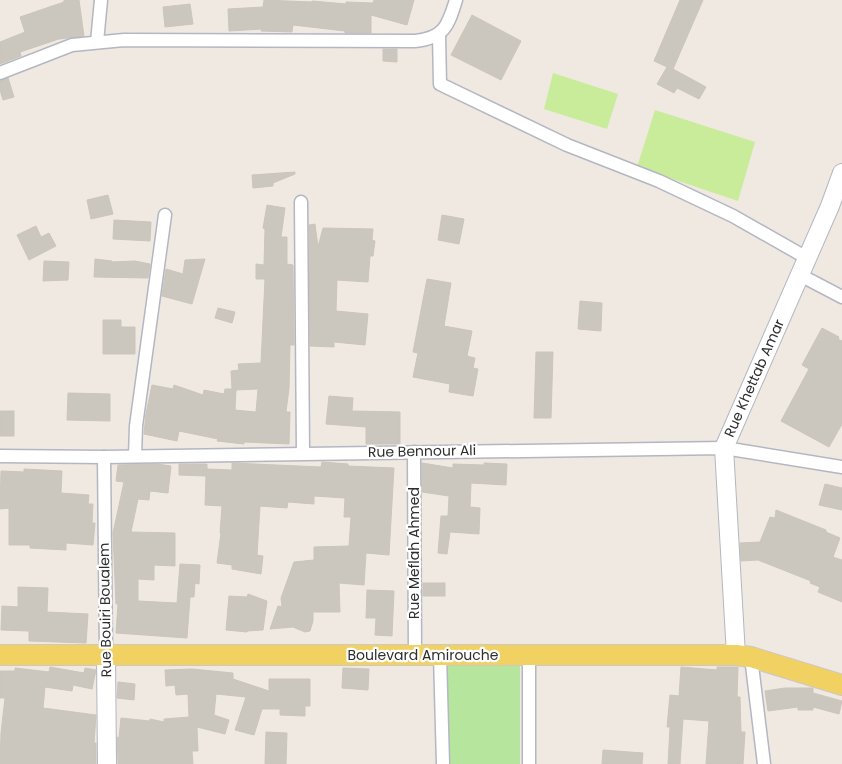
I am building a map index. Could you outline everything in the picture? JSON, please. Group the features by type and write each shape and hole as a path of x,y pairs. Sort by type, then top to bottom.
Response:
{"main road":[{"name":"Rue Khettab Amar","path":"744,656 724,448 830,206 842,173"},
{"name":"Boulevard Amirouche","path":"0,655 744,656 842,685"},
{"name":"Rue Bouiri Boualem","path":"106,656 107,764"}],"street":[{"path":"97,42 101,0"},
{"path":"0,74 72,45 97,42 124,40 429,40 439,35 445,27 456,0"},
{"path":"439,35 440,84 567,145 659,181 733,216 807,258"},
{"path":"301,202 303,453"},
{"path":"135,456 136,426 165,215"},
{"path":"800,275 842,297"},
{"name":"Rue Bennour Ali","path":"0,456 104,457 724,448 842,467"},
{"name":"Rue Meflah Ahmed","path":"414,452 414,655"},
{"name":"Rue Bouiri Boualem","path":"104,457 106,656"},
{"path":"440,655 443,764"},
{"path":"529,655 529,764"},
{"path":"744,656 764,764"}],"green space":[{"path":"553,73 618,94 607,129 544,109"},
{"path":"655,110 755,142 738,201 637,167"},
{"path":"520,654 520,764 444,764 443,655"}],"building":[{"path":"64,0 79,0 84,36 59,39 20,52 21,56 0,64 0,42 25,32 20,17 64,2"},
{"path":"264,0 346,4 346,2 373,3 374,0 414,0 407,25 371,15 371,33 345,33 345,31 293,25 292,32 261,31 262,29 229,31 228,9 263,7"},
{"path":"680,0 703,0 673,69 706,87 699,99 677,88 674,93 657,84 667,67 654,61"},
{"path":"190,4 193,24 165,27 163,7"},
{"path":"472,15 521,41 501,80 451,55"},
{"path":"383,49 397,49 397,62 383,61"},
{"path":"8,78 14,97 3,100 0,81"},
{"path":"295,172 295,174 273,183 273,186 253,188 252,175"},
{"path":"108,195 113,214 91,219 87,200"},
{"path":"267,205 285,208 281,237 287,237 287,264 293,265 294,345 290,345 289,388 286,412 290,412 289,444 244,442 244,444 217,441 218,439 179,431 177,441 144,434 152,385 173,389 174,385 203,395 204,390 224,394 225,389 232,389 231,371 239,370 238,364 261,363 265,279 256,279 256,264 264,265 265,229 263,228","holes":["258,389 256,412 235,410 236,390"]},
{"path":"442,215 464,219 459,244 438,240"},
{"path":"114,220 151,222 150,241 113,239"},
{"path":"315,224 318,247 323,228 373,229 372,240 375,241 373,256 370,256 368,282 337,280 336,311 368,314 365,345 334,342 334,347 310,346 309,225"},
{"path":"36,226 41,237 49,233 56,246 29,260 17,235"},
{"path":"95,259 112,262 135,261 150,264 148,278 94,277"},
{"path":"205,259 192,304 162,296 166,269 183,274 185,260"},
{"path":"44,261 69,262 68,280 43,281"},
{"path":"427,279 451,283 444,326 472,331 467,356 475,358 473,368 478,369 473,396 449,392 450,384 413,377 418,353 413,352"},
{"path":"580,301 602,303 601,331 578,329"},
{"path":"218,308 235,312 232,323 215,318"},
{"path":"103,320 121,320 121,327 135,327 135,354 103,354"},
{"path":"822,328 839,337 838,339 842,341 842,424 829,447 781,421 809,369 802,365"},
{"path":"536,352 553,352 551,418 534,418"},
{"path":"68,393 110,394 110,421 67,420"},
{"path":"329,396 353,398 352,411 400,412 400,444 366,444 366,427 326,424"},
{"path":"0,411 14,411 14,436 0,436"},
{"path":"322,462 348,464 348,466 394,468 389,555 366,553 364,585 339,583 340,612 313,612 310,631 305,632 293,627 270,629 278,606 282,607 281,598 294,562 314,560 314,547 349,546 351,517 344,517 345,498 314,496 314,504 288,502 287,508 260,506 257,555 263,556 261,574 232,569 232,565 217,563 222,506 205,505 206,476 179,475 179,464 207,464 207,469 232,470 232,463 321,467"},
{"path":"422,463 453,468 453,464 507,464 506,485 471,483 470,507 480,508 479,534 450,532 447,554 438,553 441,516 448,516 449,496 422,492"},
{"path":"157,464 171,466 168,493 150,491 149,500 138,499 131,532 175,533 175,566 154,565 154,580 138,579 138,601 177,603 180,564 200,565 199,584 195,583 194,597 190,597 187,638 116,633 118,604 116,604 113,533 124,482 116,481 118,465"},
{"path":"24,469 62,471 61,493 89,495 88,504 93,504 92,523 95,523 93,545 66,543 66,550 30,548 30,545 9,545 9,508 0,509 1,471 24,472"},
{"path":"825,484 842,488 842,510 819,505"},
{"path":"776,510 826,530 826,532 840,538 833,557 842,560 842,602 818,592 820,587 810,583 811,581 758,560 741,561 740,543 760,542 770,517 775,518"},
{"path":"423,583 445,583 445,596 423,596"},
{"path":"18,587 48,588 47,612 88,614 86,643 29,641 29,631 1,630 2,606 18,607"},
{"path":"367,590 394,591 392,636 375,635 376,618 366,618"},
{"path":"248,594 267,601 263,630 247,632 226,630 229,596 247,597"},
{"path":"50,667 84,673 85,668 96,670 92,689 73,685 72,691 45,687 43,708 96,715 94,743 96,743 96,764 0,764 5,698 0,698 0,671 15,671 15,668 49,672"},
{"path":"681,667 717,670 717,667 738,667 737,697 740,697 741,732 745,732 743,764 706,764 709,721 683,719 680,764 668,764 670,727 667,727 670,695 679,696"},
{"path":"343,668 369,669 368,690 342,688"},
{"path":"192,669 233,673 233,679 269,691 269,679 310,679 310,706 305,706 305,716 280,715 280,709 262,709 254,735 235,730 246,697 216,694 214,715 229,720 225,734 197,727 198,751 192,751 193,764 118,764 117,737 119,738 121,718 150,721 150,719 164,722 164,719 189,717 188,694 176,695 175,685 166,686 165,670"},
{"path":"118,682 135,684 134,700 117,698"},
{"path":"785,688 813,688 813,693 842,701 839,714 813,707 813,710 798,710 798,707 768,711 765,691"},
{"path":"266,732 287,733 286,764 265,764"},
{"path":"603,750 643,753 642,764 602,764"}]}
